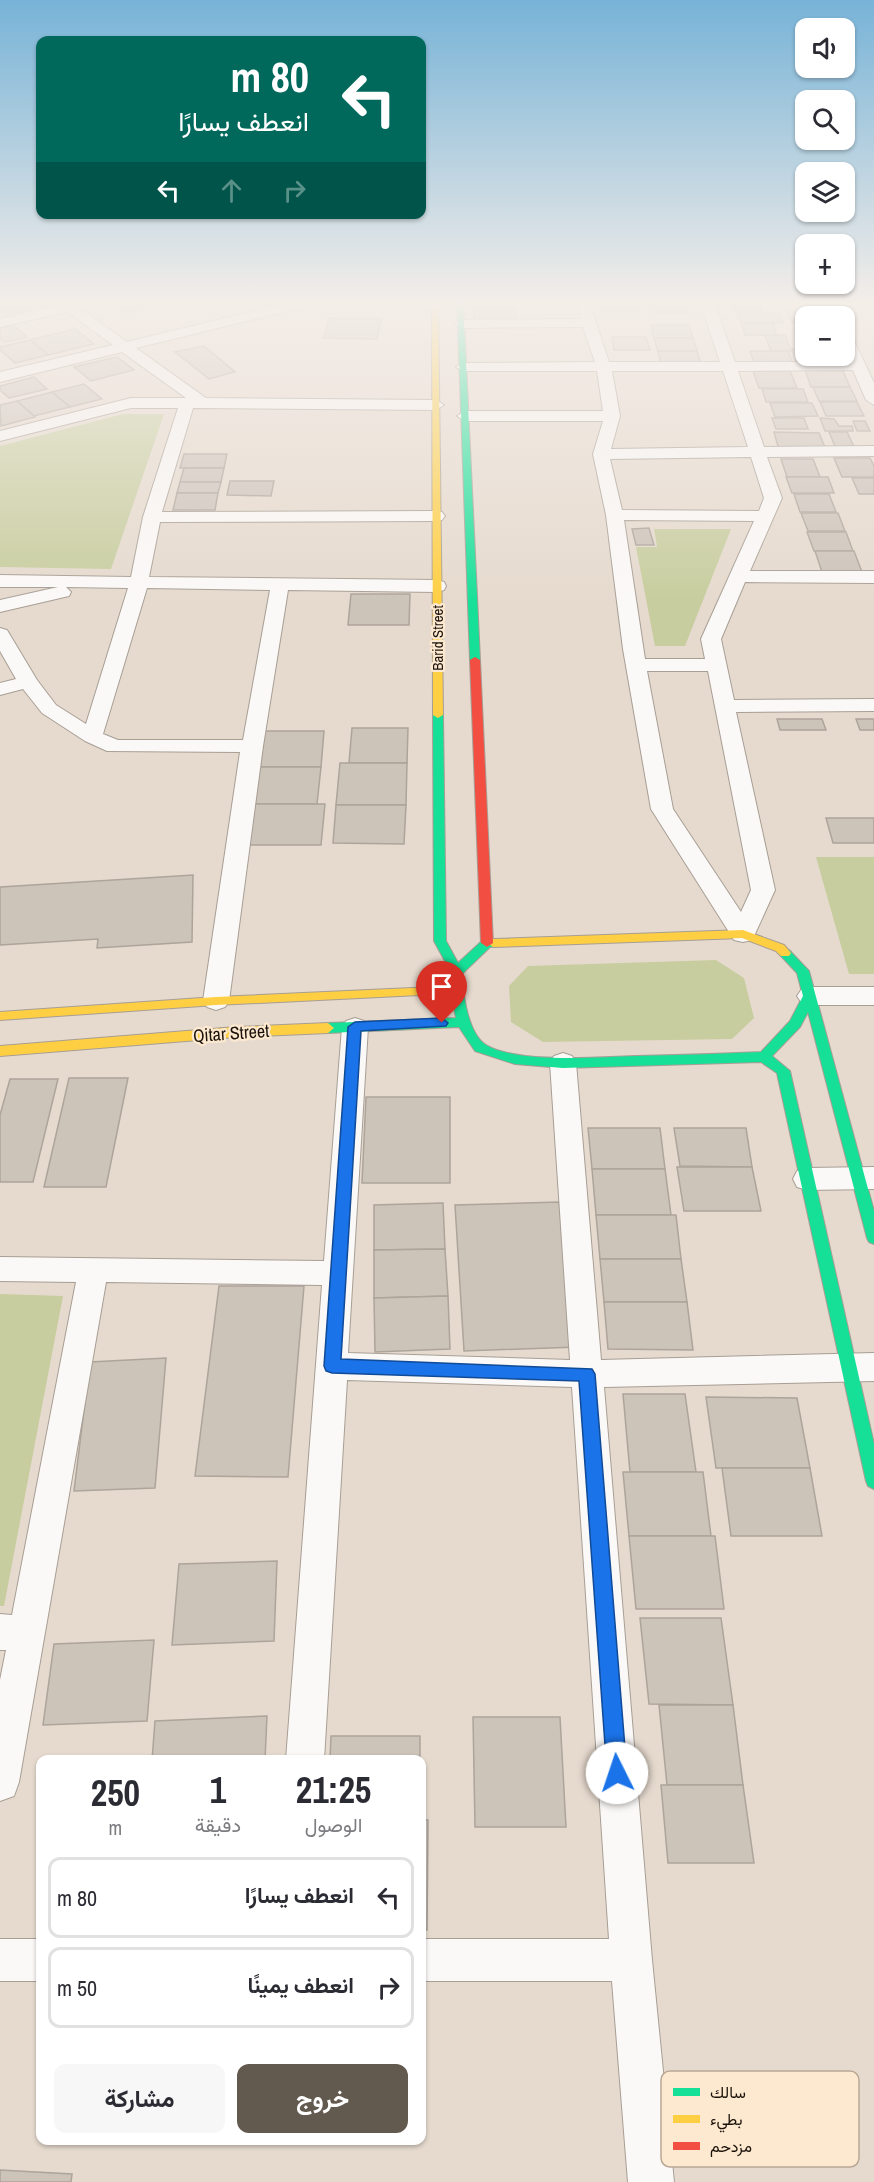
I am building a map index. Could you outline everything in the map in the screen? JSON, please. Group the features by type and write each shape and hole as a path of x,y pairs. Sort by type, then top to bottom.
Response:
{"main road":[{"name":"Barid Street","path":"436,401 440,941 457,972"},
{"path":"464,401 487,943"},
{"path":"874,1238 867,1178 803,971 780,948 742,934 487,943 457,972 456,990 463,1022 480,1048 515,1059 562,1063 764,1056 783,1071 807,1179 862,1367 874,1480"},
{"name":"Qitar Street","path":"0,1016 216,1001 456,990"},
{"path":"764,1056 795,1024 810,996"},
{"name":"Qitar Street","path":"0,1051 236,1032 463,1022"}],"street":[{"path":"609,401 612,416 601,454 615,515 636,665 662,809 742,934"},
{"path":"741,401 773,498 711,639 763,890 742,934"},
{"path":"0,436 131,403 436,405"},
{"path":"92,737 139,583 152,517 194,403"},
{"path":"465,416 612,416"},
{"path":"601,454 874,451"},
{"path":"615,515 765,516"},
{"path":"152,517 436,516"},
{"path":"738,576 874,577"},
{"path":"0,581 437,586"},
{"path":"0,606 104,582"},
{"path":"216,1001 252,746 280,583"},
{"path":"0,634 28,682 49,709 92,737 115,746 252,746"},
{"path":"636,665 716,665"},
{"path":"0,689 28,682"},
{"path":"725,706 874,705"},
{"path":"810,996 874,996"},
{"path":"305,1755 355,1027"},
{"path":"562,1063 631,1960 651,2182"},
{"path":"807,1179 867,1178"},
{"path":"0,1269 338,1273"},
{"path":"0,1782 14,1633 93,1270"},
{"path":"332,1366 587,1374 862,1367"},
{"path":"0,1960 36,1960"},
{"path":"426,1960 631,1960"}],"green space":[{"path":"123,414 164,414 111,569 0,567 0,446"},
{"path":"654,529 731,529 685,646 655,646 636,547 657,547"},
{"path":"816,857 874,857 874,974 849,974"},
{"path":"716,960 744,978 754,1018 732,1039 543,1042 511,1022 509,986 528,966"},
{"path":"0,1294 63,1296 4,1606 0,1606"}],"building":[{"path":"17,401 63,401 70,407 34,416"},
{"path":"17,401 35,417 1,426 0,405"},
{"path":"63,401 95,401 70,407"},
{"path":"766,401 808,402 766,402"},
{"path":"820,402 857,402 864,416 826,416"},
{"path":"770,403 812,403 818,416 775,417"},
{"path":"772,418 804,418 808,429 776,429"},
{"path":"820,418 834,419 839,426 852,426 853,431 825,431"},
{"path":"853,421 865,421 870,431 857,431"},
{"path":"774,432 819,433 826,450 779,450"},
{"path":"829,432 847,432 856,451 837,451"},
{"path":"184,454 227,454 224,468 180,468"},
{"path":"834,458 870,458 874,466 874,477 842,477"},
{"path":"781,459 813,459 820,477 787,477"},
{"path":"184,468 224,468 221,482 180,482"},
{"path":"786,477 828,477 834,493 792,493"},
{"path":"852,478 874,478 874,494 859,494"},
{"path":"230,481 274,481 271,496 227,495"},
{"path":"180,482 221,482 218,493 177,493"},
{"path":"177,493 218,493 215,510 173,510"},
{"path":"794,494 829,494 836,512 800,512"},
{"path":"801,513 838,513 845,531 808,531"},
{"path":"649,528 654,545 636,545 632,529"},
{"path":"807,532 846,532 853,551 814,551"},
{"path":"815,551 854,551 862,572 822,572"},
{"path":"351,594 410,594 409,625 348,625"},
{"path":"777,719 822,719 826,730 780,730"},
{"path":"856,719 874,719 874,730 860,730"},
{"path":"352,728 408,728 407,763 349,763"},
{"path":"265,731 324,731 321,767 260,767"},
{"path":"340,763 407,763 406,805 336,805"},
{"path":"260,767 321,767 317,804 255,804"},
{"path":"255,804 325,804 321,845 249,845"},
{"path":"336,805 406,805 404,844 333,843"},
{"path":"826,818 874,818 874,843 833,843"},
{"path":"193,875 192,942 97,948 98,939 0,945 0,887"},
{"path":"69,1078 128,1078 106,1187 44,1187"},
{"path":"10,1079 58,1079 33,1182 0,1182 0,1115"},
{"path":"366,1097 450,1097 450,1183 362,1183"},
{"path":"588,1128 660,1128 665,1169 592,1169"},
{"path":"674,1128 746,1128 752,1167 680,1166"},
{"path":"677,1167 752,1167 761,1211 684,1211"},
{"path":"592,1169 665,1169 671,1215 596,1215"},
{"path":"559,1202 577,1347 464,1351 455,1205"},
{"path":"443,1203 445,1249 374,1250 374,1205"},
{"path":"596,1215 676,1215 681,1259 600,1259"},
{"path":"445,1249 448,1296 374,1298 374,1250"},
{"path":"600,1259 681,1259 687,1302 604,1302"},
{"path":"219,1286 304,1286 288,1477 195,1476"},
{"path":"448,1296 450,1349 375,1352 374,1298"},
{"path":"604,1302 687,1302 693,1350 608,1349"},
{"path":"166,1358 155,1488 74,1491 90,1362"},
{"path":"623,1394 685,1394 696,1472 630,1472"},
{"path":"706,1397 797,1398 810,1468 716,1468"},
{"path":"722,1468 810,1468 822,1536 731,1536"},
{"path":"623,1472 703,1472 711,1536 629,1536"},
{"path":"629,1536 715,1536 724,1609 636,1609"},
{"path":"277,1561 274,1641 172,1645 179,1564"},
{"path":"640,1618 721,1618 733,1705 649,1704"},
{"path":"154,1640 147,1721 43,1725 54,1644"},
{"path":"659,1705 733,1705 743,1785 667,1785"},
{"path":"267,1716 265,1755 152,1755 155,1721"},
{"path":"473,1717 560,1717 566,1827 475,1827"},
{"path":"331,1736 420,1736 420,1755 330,1755"},
{"path":"661,1785 743,1785 754,1863 668,1863"},
{"path":"426,1820 428,1820 427,1930"},
{"path":"0,2170 72,2174 71,2182 0,2182"}],"traffic: fast":[{"path":"464,401 475,660"},
{"path":"438,715 440,941 457,972"},
{"path":"493,943 487,943 457,972 456,990 463,1022 480,1048 515,1059 563,1063 764,1057 795,1024 810,996"},
{"path":"785,953 803,971 874,1238"},
{"path":"328,1028 463,1022"},
{"path":"764,1057 783,1071 874,1481"}],"traffic: slow":[{"path":"436,401 438,715"},
{"path":"493,943 743,934 780,948 785,953"},
{"path":"0,1016 216,1001 456,990"},
{"path":"0,1051 236,1032 328,1028"}],"traffic: jam":[{"path":"475,660 487,943"}],"route":[{"path":"442,1023 355,1027 332,1366 587,1374 617,1773"}]}
